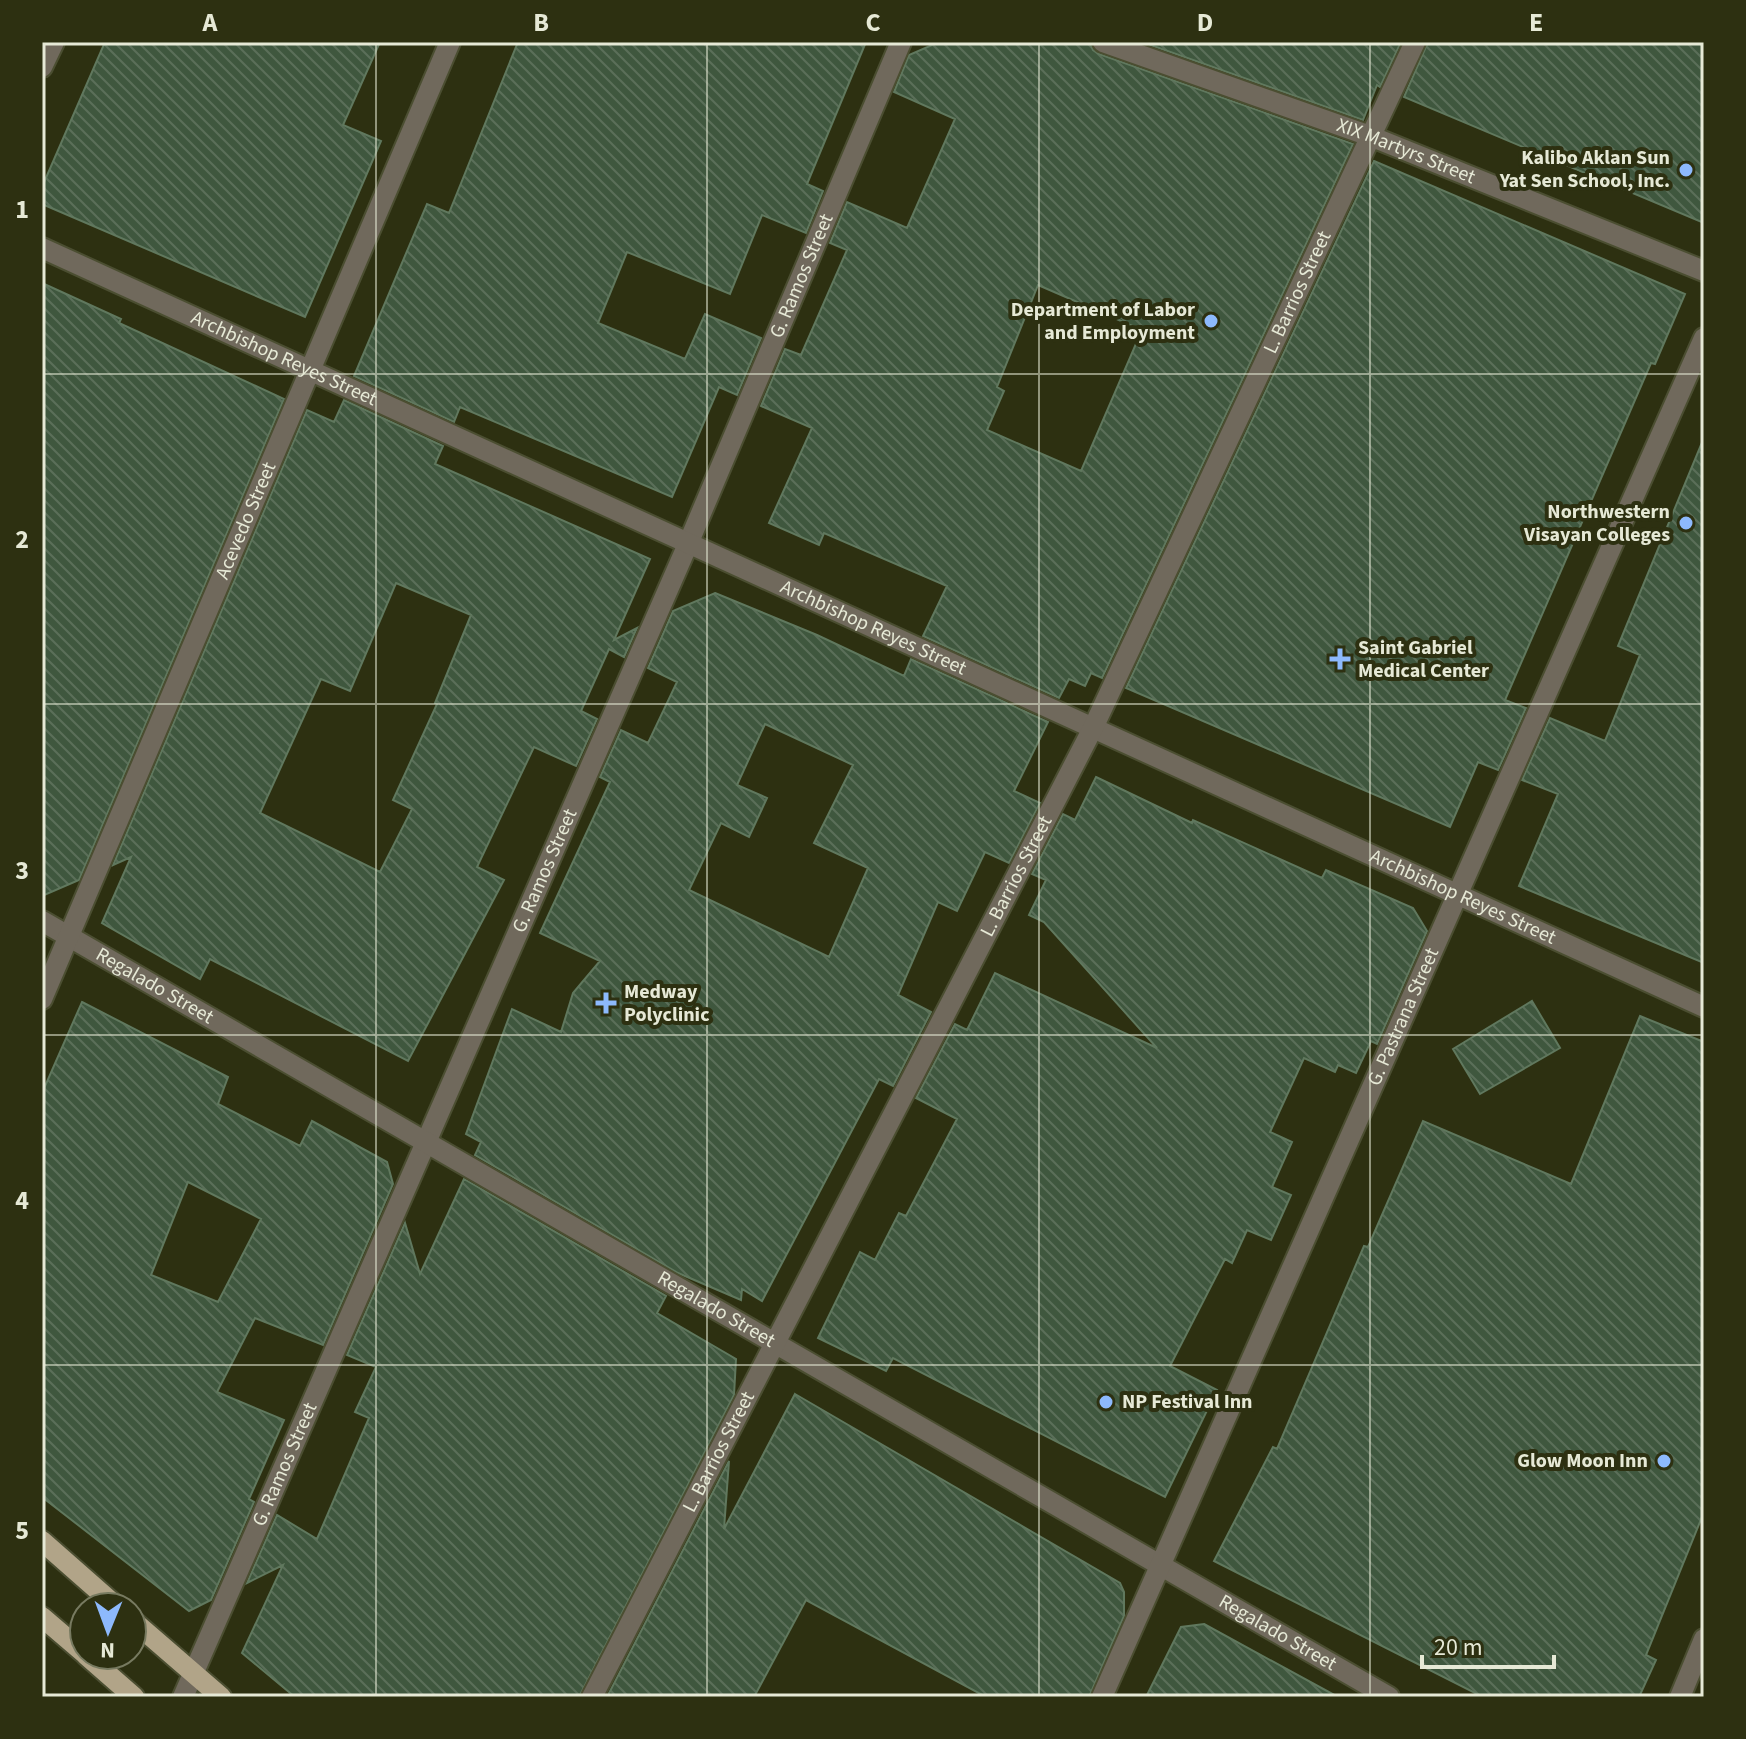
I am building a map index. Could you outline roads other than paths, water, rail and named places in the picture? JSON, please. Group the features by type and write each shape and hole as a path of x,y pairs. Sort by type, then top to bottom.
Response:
{"main road":[{"path":"42,1541 99,1591"},
{"path":"42,1617 68,1639"},
{"path":"148,1634 221,1697"},
{"path":"104,1671 134,1697"}],"street":[{"path":"42,67 54,42"},
{"name":"Acevedo Street","path":"42,999 450,42"},
{"name":"G. Ramos Street","path":"183,1697 688,544 901,42"},
{"name":"XIX Martyrs Street","path":"1103,42 1370,136 1704,271"},
{"name":"L. Barrios Street","path":"592,1697 1093,728 1415,42"},
{"name":"Archbishop Reyes Street","path":"42,248 1704,1007"},
{"name":"G. Pastrana Street","path":"1102,1697 1704,338"},
{"name":"Regalado Street","path":"42,921 1389,1697"},
{"path":"1680,1697 1704,1639"}],"place":[{"name":"Kalibo Aklan Sun Yat Sen School, Inc.","path":"1686,170"},
{"name":"Department of Labor and Employment","path":"1211,321"},
{"name":"Northwestern Visayan Colleges","path":"1686,523"},
{"name":"Saint Gabriel Medical Center","path":"1340,659"},
{"name":"Medway Polyclinic","path":"606,1003"},
{"name":"NP Festival Inn","path":"1106,1402"},
{"name":"Glow Moon Inn","path":"1664,1461"}]}
